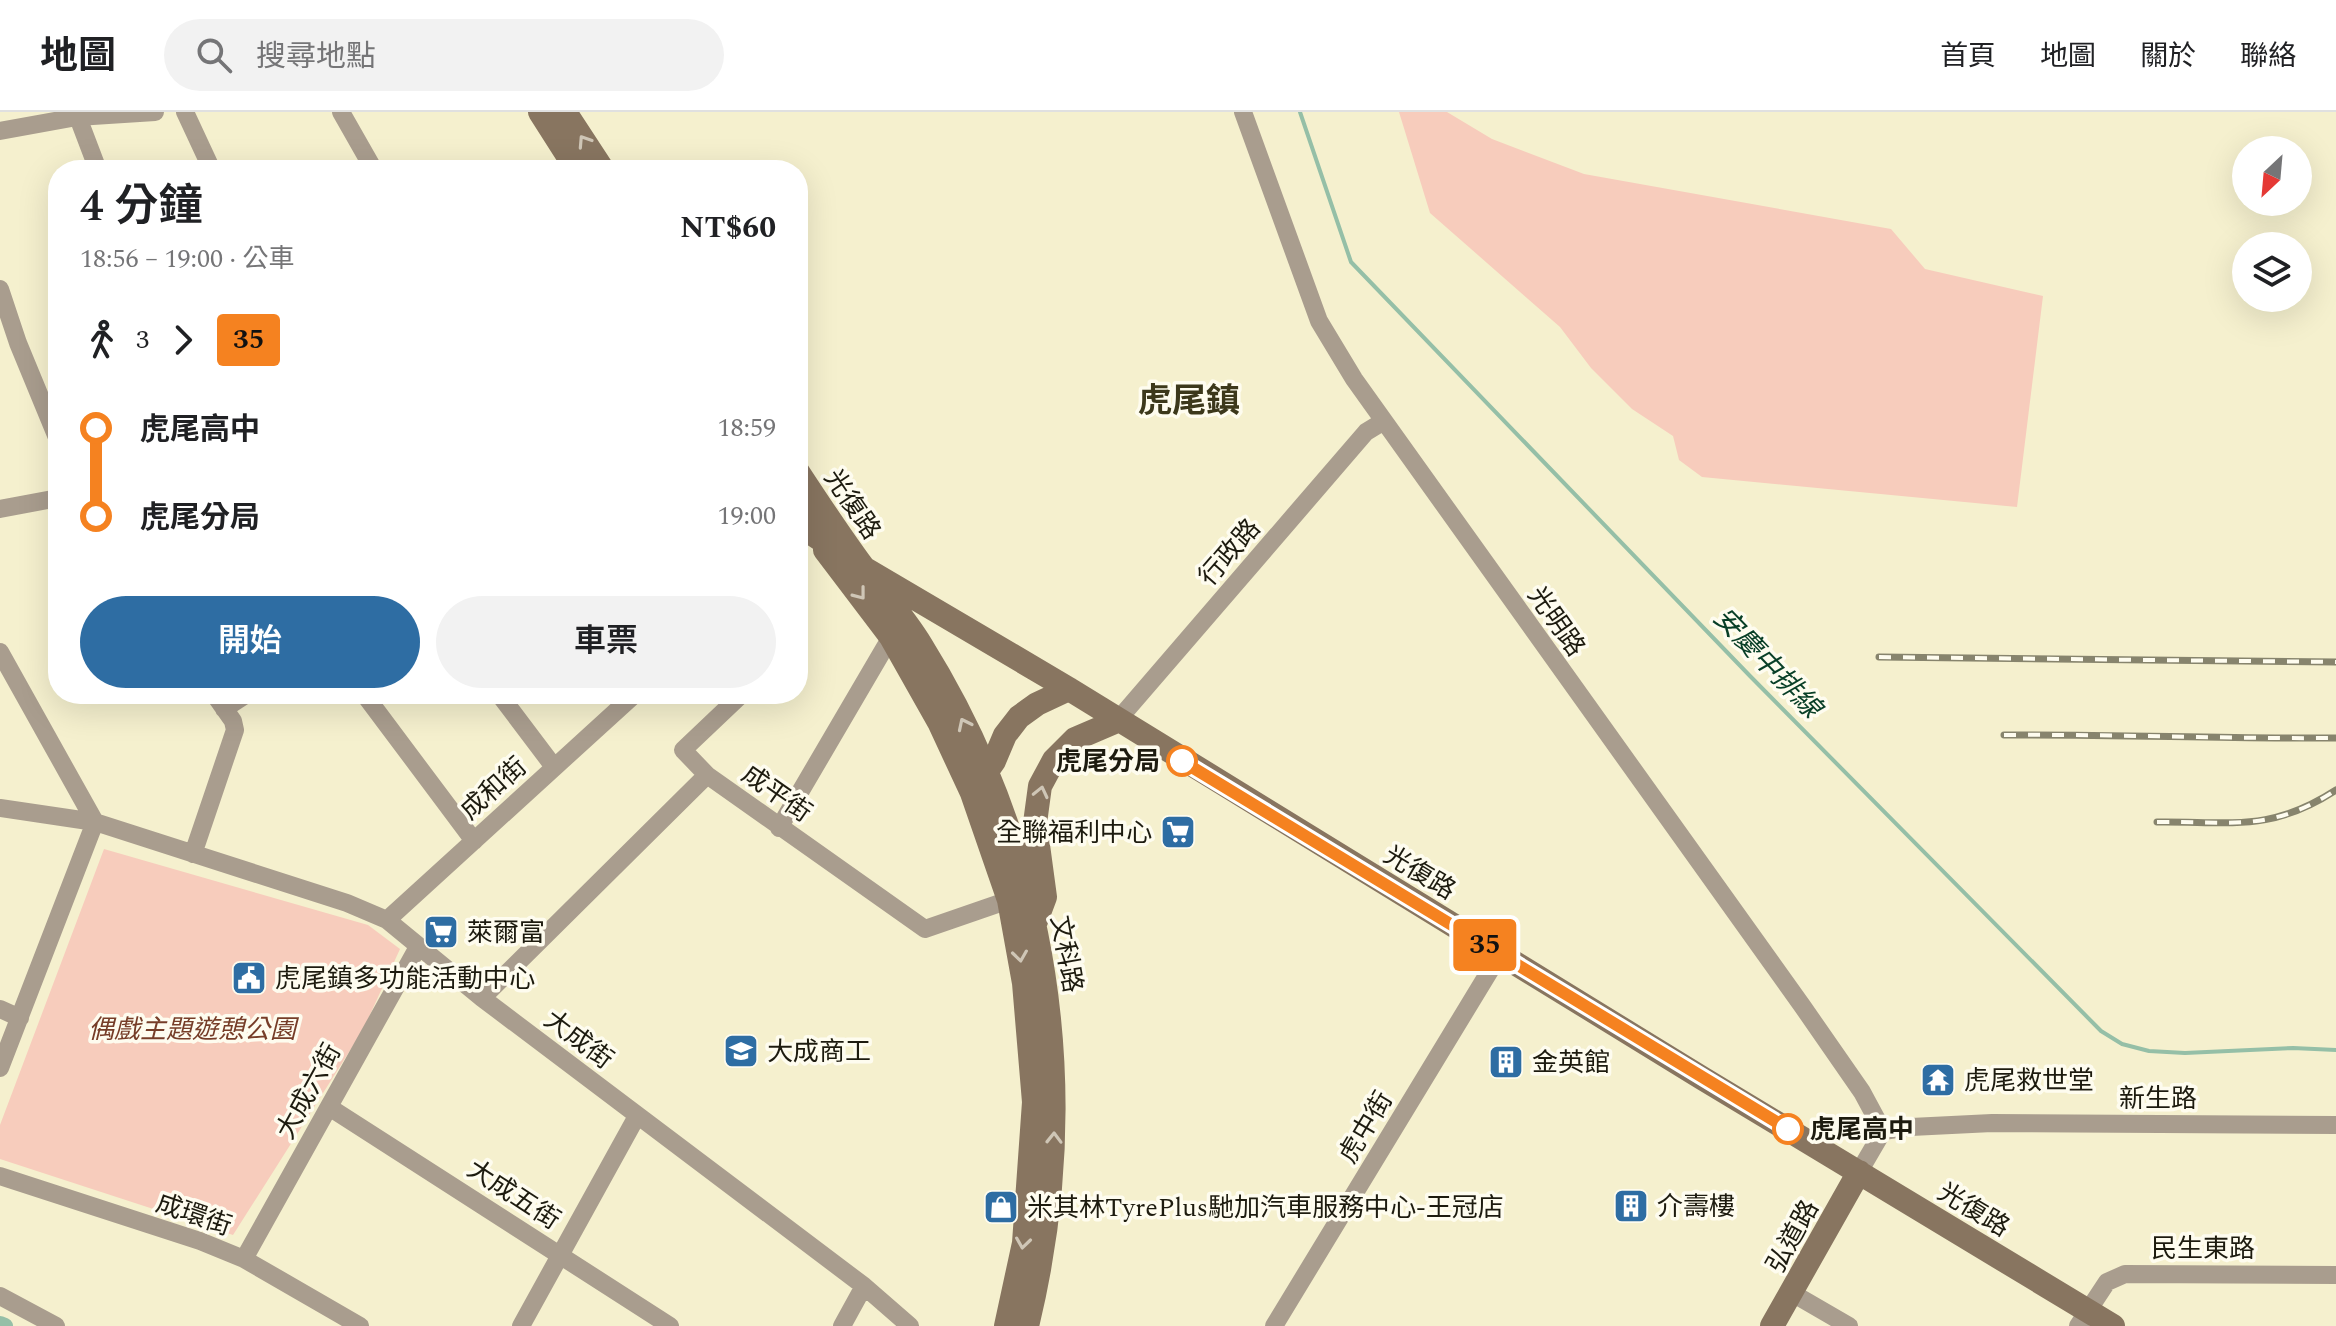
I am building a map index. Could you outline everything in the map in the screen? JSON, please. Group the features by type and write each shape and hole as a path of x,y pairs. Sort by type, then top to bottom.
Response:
{"main road":[{"path":"540,112 571,160"},
{"path":"565,112 596,160"},
{"name":"光復路","path":"808,487 862,567"},
{"name":"光復路","path":"808,534 862,567"},
{"name":"文科路","path":"808,535 902,618 939,722 972,793 1009,900 1024,983 1034,1102 1024,1243 1006,1326"},
{"name":"文科路","path":"862,567 931,662 987,771 1014,847 1035,923 1046,984 1052,1045 1055,1148 1047,1221 1027,1326"},
{"name":"光復路","path":"902,618 1069,689 1859,1172 2083,1318 2113,1326"},
{"path":"972,793 1005,735 1019,717 1037,704 1069,689"},
{"path":"1035,923 1045,897 1035,823 1040,786 1054,760 1075,739 1117,721"},
{"name":"弘道路","path":"1772,1326 1859,1172"}],"street":[{"path":"0,131 76,114 155,112"},
{"path":"185,112 207,160"},
{"path":"341,112 368,160"},
{"name":"光明路","path":"1243,112 1319,321 1354,379 1803,1007 1862,1092 1883,1131"},
{"path":"76,114 94,160"},
{"path":"0,289 48,416"},
{"name":"行政路","path":"1117,721 1366,432 1384,421"},
{"path":"0,509 48,500"},
{"path":"779,828 902,618"},
{"path":"0,652 95,822 0,1068"},
{"path":"193,854 235,730 233,721 220,704"},
{"path":"371,704 474,841"},
{"path":"507,704 554,767"},
{"name":"成和街","path":"387,920 624,704"},
{"path":"707,775 683,750 731,704"},
{"name":"成平街","path":"482,998 707,775 925,929 1009,900"},
{"name":"大成街","path":"0,808 95,822 347,903 387,920 482,998 864,1286 910,1326"},
{"name":"大成六街","path":"244,1259 418,947"},
{"name":"虎中街","path":"1274,1326 1500,954"},
{"path":"0,1009 20,1018"},
{"name":"大成五街","path":"329,1107 670,1326"},
{"path":"521,1326 637,1116"},
{"name":"新生路","path":"1883,1131 1992,1123 2336,1125"},
{"path":"1859,1172 1883,1131"},
{"name":"成環街","path":"0,1176 200,1241 244,1259 360,1326"},
{"name":"民生東路","path":"2083,1318 2107,1282 2125,1274 2336,1275"},
{"path":"842,1326 864,1286"},
{"path":"1792,1293 1849,1326"},
{"path":"0,1296 56,1326"}],"green space":[{"path":"1399,112 1447,112 1492,139 1584,174 1891,229 1925,269 2043,296 2017,507 1702,477 1679,460 1673,436 1632,409 1591,368 1560,327 1430,213"},
{"name":"偶戲主題遊憩公園","path":"104,849 368,925 400,949 363,1030 233,1235 0,1159 0,1125"}],"waterway":[{"name":"安慶中排線","path":"1300,112 1351,262 1750,676 2101,1031 2122,1044 2149,1051 2336,1050"},
{"path":"0,1324 5,1326"}],"railway":[{"path":"1879,657 2336,662"},
{"path":"2004,735 2336,738"},
{"path":"2157,822 2228,823 2270,819 2312,804 2336,790"}],"bus line":[{"name":"35","path":"1182,761 1788,1129"}],"place":[{"name":"虎尾分局","path":"1182,761"},
{"name":"全聯福利中心","path":"1178,832"},
{"name":"萊爾富","path":"441,932"},
{"name":"虎尾鎮多功能活動中心","path":"249,978"},
{"name":"大成商工","path":"741,1051"},
{"name":"金英館","path":"1506,1062"},
{"name":"虎尾救世堂","path":"1938,1080"},
{"name":"虎尾高中","path":"1788,1129"},
{"name":"介壽樓","path":"1631,1206"},
{"name":"米其林TyrePlus馳加汽車服務中心-王冠店","path":"1001,1207"}],"district":[{"name":"虎尾鎮","path":"1189,400"}]}
